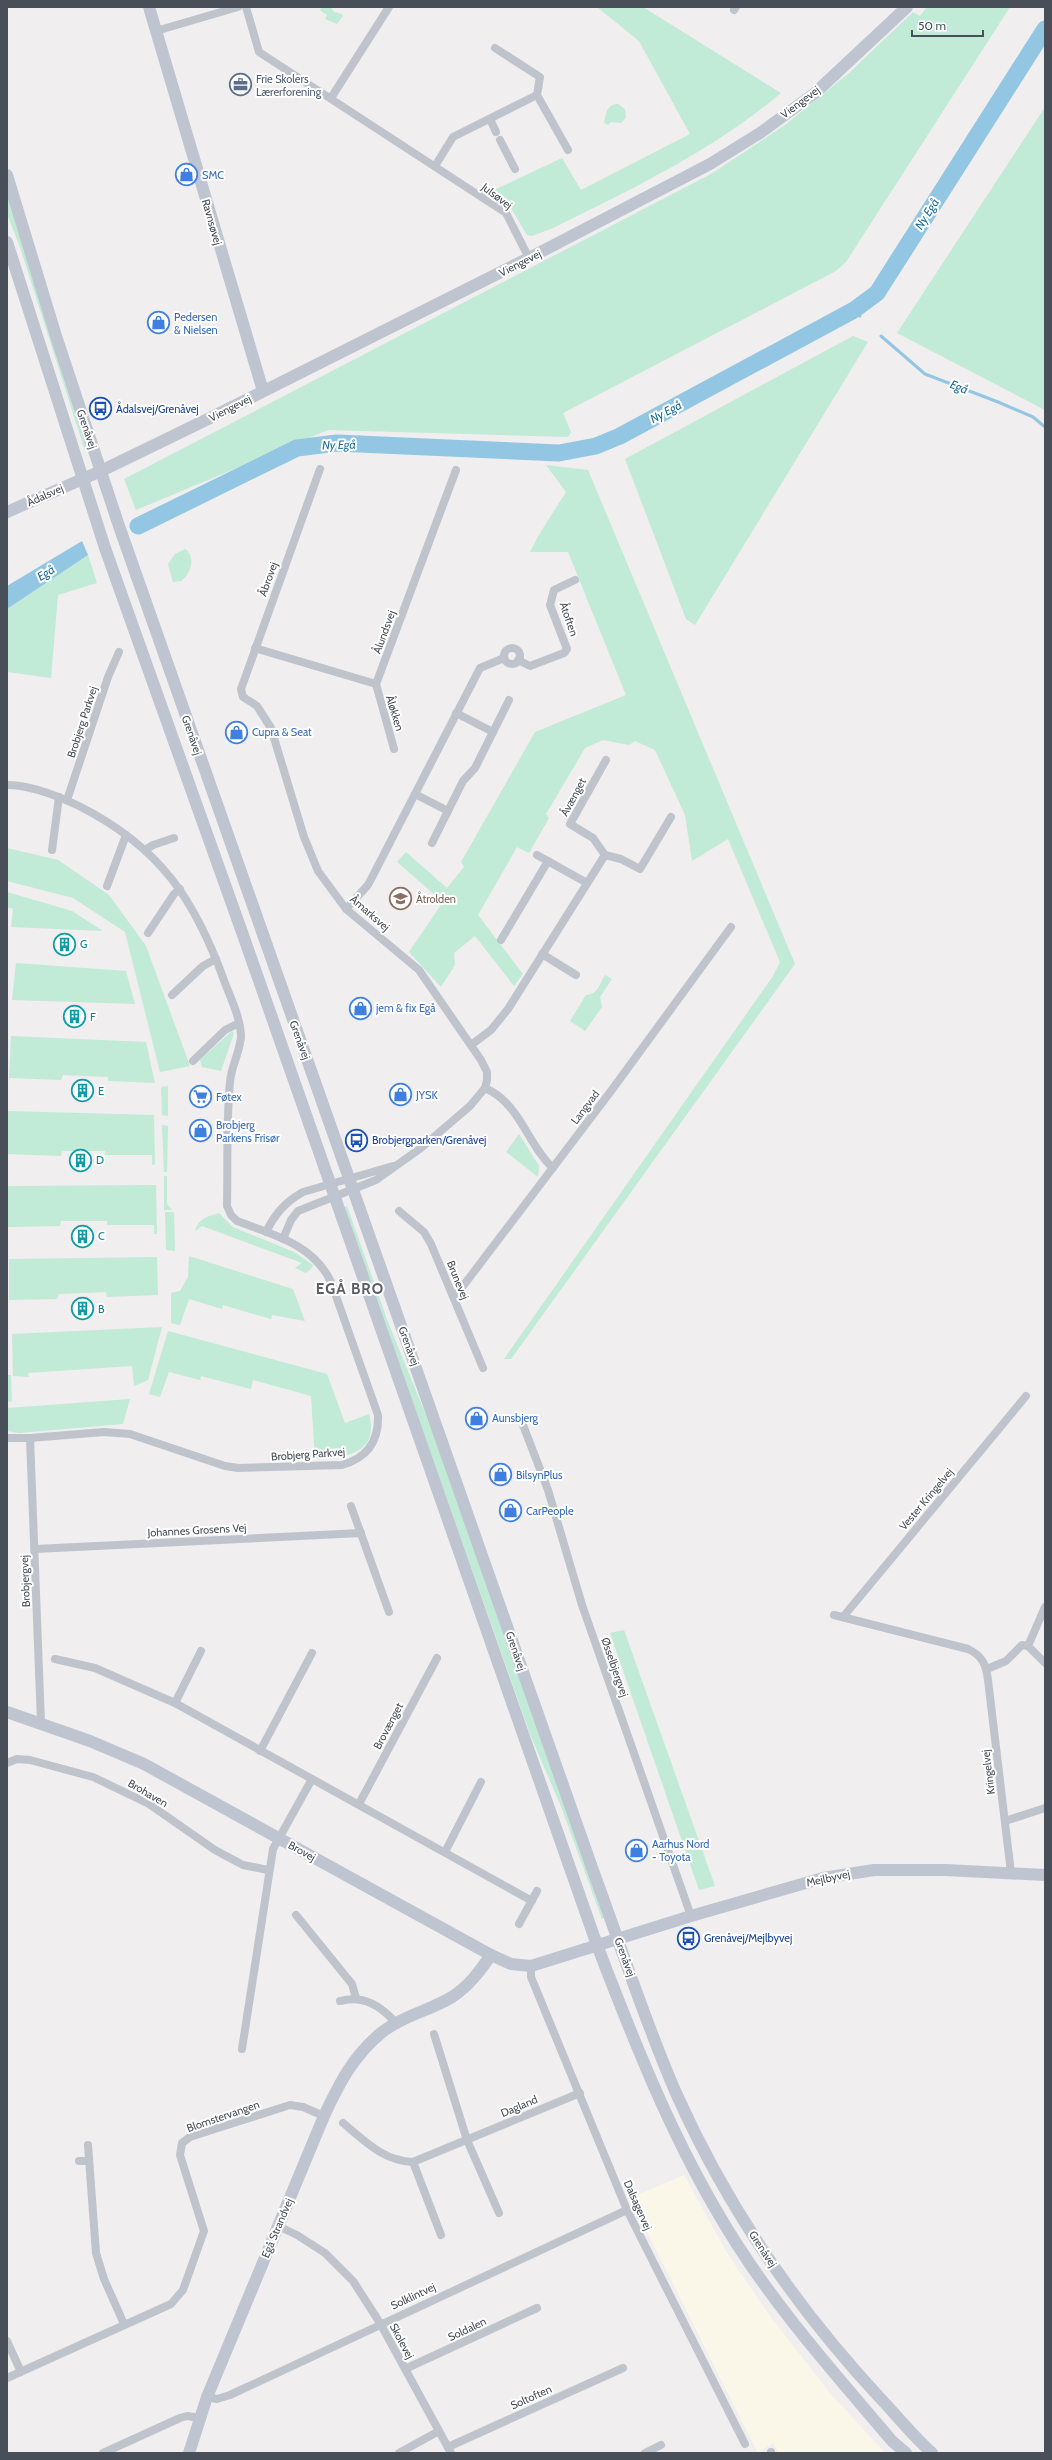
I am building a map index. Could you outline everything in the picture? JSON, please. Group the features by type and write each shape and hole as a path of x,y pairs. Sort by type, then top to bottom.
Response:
{"main road":[{"name":"Ravnsøvej","path":"149,7 263,391"},
{"name":"Viengevej","path":"82,478 101,471 529,258 710,164 760,133 815,93 907,7"},
{"name":"Grenåvej","path":"7,175 56,336 124,541 618,1939 676,2093 709,2159 760,2246 796,2297 859,2376 932,2453"},
{"name":"Grenåvej","path":"7,242 100,534 597,1945 647,2074 697,2174 749,2262 798,2332 892,2441 906,2453"},
{"name":"Ådalsvej","path":"7,512 82,478"},
{"name":"Brovej","path":"7,1712 90,1741 138,1762 510,1964 530,1966 618,1939"},
{"name":"Mejlbyvej","path":"618,1939 691,1916 823,1878 874,1870 1045,1875"},
{"name":"Egå Strandvej","path":"189,2453 207,2397 324,2116 345,2071 366,2046 396,2023 450,1998 466,1987 491,1955"}],"street":[{"path":"156,30 238,7"},
{"name":"Julsøvej","path":"246,7 259,52 506,213 529,258"},
{"path":"331,98 390,7"},
{"path":"495,48 540,77 537,95 568,150"},
{"path":"435,166 453,137 537,95"},
{"path":"490,119 515,169"},
{"name":"Åbrovej","path":"243,697 241,689 320,469"},
{"name":"Ålundsvej","path":"376,684 456,470"},
{"name":"Åtoften","path":"504,658 510,664 518,660 530,666 564,653 567,649 550,605 554,590 575,580"},
{"path":"346,909 368,885 480,668 504,658 505,651 512,647 519,652 518,660"},
{"path":"255,648 376,684"},
{"name":"Brobjerg Parkvej","path":"52,850 63,799 108,677 119,652"},
{"name":"Åløkken","path":"376,684 394,749"},
{"name":"Åmarksvej","path":"243,697 257,706 271,728 304,837 318,871 346,909 419,970 471,1045 487,1072 485,1088"},
{"path":"432,843 463,781 475,768 510,700"},
{"path":"456,713 493,732"},
{"name":"Åvænget","path":"605,854 593,838 570,824 606,760"},
{"name":"Brobjerg Parkvej","path":"7,785 17,785 63,799 104,819 145,850 180,889 196,913 216,959 239,1023 241,1037 230,1087 227,1206 231,1215 237,1221 303,1248 326,1272 376,1408 378,1425 377,1434 373,1444 360,1458 342,1465 238,1468 225,1466 130,1434 104,1432 30,1438 7,1438"},
{"path":"415,794 448,811"},
{"path":"471,1045 491,1030 500,1020 605,854 621,858 640,869 671,817"},
{"path":"107,886 126,835"},
{"path":"145,850 153,845 174,838"},
{"path":"537,855 587,883"},
{"path":"501,940 548,861"},
{"path":"148,933 174,894 180,889"},
{"name":"Langvad","path":"454,1298 553,1168 731,927"},
{"path":"542,954 576,974"},
{"path":"172,995 202,966 216,959"},
{"path":"193,1061 225,1030 239,1023"},
{"path":"283,1239 291,1220 298,1210 382,1177 393,1166 421,1148 470,1106 485,1088 497,1094 509,1105 553,1168"},
{"path":"266,1232 280,1209 291,1198 349,1178 393,1166"},
{"name":"Brunevej","path":"399,1211 424,1232 454,1298 483,1368"},
{"name":"Vester Kringelvej","path":"843,1617 1026,1396"},
{"name":"Øsselbjergvej","path":"523,1425 548,1490 582,1605 691,1916"},
{"name":"Brobjergvej","path":"30,1438 41,1723"},
{"path":"351,1506 389,1612"},
{"name":"Johannes Grosens Vej","path":"35,1549 361,1533"},
{"path":"1028,1646 1045,1607"},
{"name":"Kringelvej","path":"834,1615 968,1649 980,1656 987,1669 1011,1873"},
{"path":"987,1669 1006,1661 1022,1645 1028,1646 1045,1663"},
{"path":"175,1704 201,1651"},
{"path":"260,1751 312,1653"},
{"name":"Brovænget","path":"359,1804 437,1658"},
{"path":"54,1659 95,1668 175,1704 359,1804 532,1901"},
{"name":"Brohaven","path":"7,1763 17,1760 30,1760 92,1777 149,1804 215,1850 243,1865 268,1870"},
{"path":"242,2049 268,1870 273,1849 312,1779"},
{"path":"445,1852 481,1782"},
{"path":"1005,1821 1045,1808"},
{"path":"519,1924 537,1891"},
{"path":"296,1915 352,1984 356,1998"},
{"name":"Dalsagervej","path":"530,1966 532,1977 628,2210 745,2444"},
{"path":"340,2001 356,1998 374,2004 384,2010 396,2023"},
{"path":"434,2034 467,2140 499,2213"},
{"name":"Dagland","path":"343,2123 382,2155 400,2162 413,2162 580,2093"},
{"name":"Blomstervangen","path":"7,2378 171,2304 178,2298 183,2290 204,2231 180,2155 182,2143 190,2137 290,2105 303,2106 324,2116"},
{"path":"88,2145 96,2253 104,2279 124,2324"},
{"path":"79,2161 89,2161"},
{"path":"413,2162 442,2235"},
{"name":"Solklintvej","path":"207,2397 217,2399 230,2395 380,2323 628,2210"},
{"name":"Skolevej","path":"278,2226 312,2244 340,2266 365,2297 450,2450"},
{"name":"Soldalen","path":"405,2369 537,2308"},
{"path":"7,2341 21,2372"},
{"name":"Soltoften","path":"450,2450 622,2368"},
{"path":"103,2453 180,2418 187,2416 200,2418"},
{"path":"399,2453 439,2430"},
{"path":"645,2453 661,2445"}],"shaded area":[{"path":"684,2175 727,2253 770,2316 829,2392 885,2453 779,2453 773,2443 758,2453 630,2198"}],"green space":[{"path":"322,7 331,7 334,12 342,14 343,16 337,24 325,19 327,15 320,10"},
{"path":"597,7 643,7 781,93 755,114 671,168 553,228 532,236 527,235 512,210 492,191 562,158 581,190 690,134 639,41"},
{"path":"927,7 1010,7 846,262 836,271 563,413 571,432 568,437 328,430 136,510 124,479 711,174 785,125 849,73 913,12 920,16"},
{"path":"614,104 618,104 625,109 626,118 621,123 611,122 608,125 604,123 609,107"},
{"path":"1045,107 1045,410 897,333"},
{"path":"7,194 88,450 85,451 20,247 7,214"},
{"path":"853,336 868,342 695,625 686,619 625,459"},
{"path":"546,465 588,470 795,964 511,1359 504,1359 773,976 780,962 728,839 692,861 685,815 655,750 635,741 629,745 603,740 585,748 546,814 549,818 529,853 517,847 478,915 523,974 514,986 475,936 454,953 455,965 441,987 409,952 443,902 397,862 406,852 447,888 464,867 461,862 535,732 626,695 568,552 530,552 540,533 566,492"},
{"path":"185,549 191,556 191,565 187,574 181,581 173,582 168,564 175,554"},
{"path":"88,555 97,583 58,595 51,678 7,672 7,609"},
{"path":"7,848 58,860 109,895 146,946 190,1066 160,1072 125,932 73,898 7,881"},
{"path":"7,892 72,911 103,931 11,927 13,909 7,907"},
{"path":"16,963 126,971 135,1004 12,1000"},
{"path":"605,975 612,979 600,997 602,1007 585,1031 570,1021 586,995 596,991"},
{"path":"232,1031 234,1033 221,1071 202,1067 200,1060"},
{"path":"11,1036 146,1042 155,1083 108,1081 108,1077 63,1075 61,1080 9,1078"},
{"path":"168,1086 168,1116 162,1115 161,1087"},
{"path":"8,1111 154,1115 155,1164 152,1165 152,1155 105,1155 105,1151 62,1151 61,1156 7,1154"},
{"path":"162,1125 168,1126 167,1172 164,1172"},
{"path":"519,1134 539,1166 538,1177 506,1152"},
{"path":"164,1176 167,1176 167,1204 172,1210 164,1210"},
{"path":"156,1185 157,1234 154,1234 154,1225 107,1225 107,1221 61,1221 60,1226 8,1227 7,1186"},
{"path":"347,1206 388,1322 432,1430 604,1918 602,1919 562,1809 530,1734 344,1207"},
{"path":"165,1212 174,1212 175,1251 166,1250"},
{"path":"219,1213 233,1227 294,1252 313,1265 312,1268 306,1273 295,1268 302,1263 202,1226 195,1231 196,1227 201,1221 207,1217"},
{"path":"189,1256 293,1289 305,1321 272,1315 271,1319 223,1305 222,1309 189,1299 180,1325 171,1323 171,1293 180,1291 188,1277"},
{"path":"157,1257 158,1295 107,1297 106,1292 59,1294 57,1299 9,1300 9,1259"},
{"path":"162,1327 148,1380 134,1386 132,1366 28,1373 29,1377 13,1376 12,1334"},
{"path":"168,1331 327,1374 345,1423 369,1414 371,1427 369,1438 364,1446 348,1455 315,1459 311,1396 253,1380 251,1389 201,1376 200,1380 169,1372 160,1397 149,1394"},
{"path":"7,1375 11,1375 12,1401 7,1402"},
{"path":"130,1399 123,1424 19,1433 7,1431 7,1408"},
{"path":"624,1630 715,1886 699,1890 610,1633"}],"water":[{"path":"82,541 88,555 7,609 7,586"}],"waterway":[{"name":"Ny Egå","path":"138,526 297,448 337,443 559,453 596,446 620,436 854,310 877,293 1045,29"},
{"path":"854,310 860,316"},
{"name":"Egå","path":"881,336 925,374 1033,417 1045,427"}],"place":[{"name":"Frie Skolers Lærerforening","path":"241,85"},
{"name":"SMC","path":"187,175"},
{"name":"Pedersen & Nielsen","path":"159,323"},
{"name":"Ådalsvej/Grenåvej","path":"100,409"},
{"name":"Cupra & Seat","path":"236,732"},
{"name":"Åtrolden","path":"401,899"},
{"name":"G","path":"64,944"},
{"name":"jem & fix Egå","path":"360,1008"},
{"name":"F","path":"74,1017"},
{"name":"E","path":"82,1091"},
{"name":"JYSK","path":"401,1095"},
{"name":"Føtex","path":"201,1097"},
{"name":"Brobjerg Parkens Frisør","path":"200,1131"},
{"name":"Brobjergparken/Grenåvej","path":"356,1140"},
{"name":"D","path":"81,1160"},
{"name":"C","path":"82,1236"},
{"name":"B","path":"82,1309"},
{"name":"Aunsbjerg","path":"476,1418"},
{"name":"BilsynPlus","path":"500,1475"},
{"name":"CarPeople","path":"511,1511"},
{"name":"Aarhus Nord - Toyota","path":"636,1850"},
{"name":"Grenåvej/Mejlbyvej","path":"689,1938"}],"district":[{"name":"EGÅ BRO","path":"350,1289"}]}
